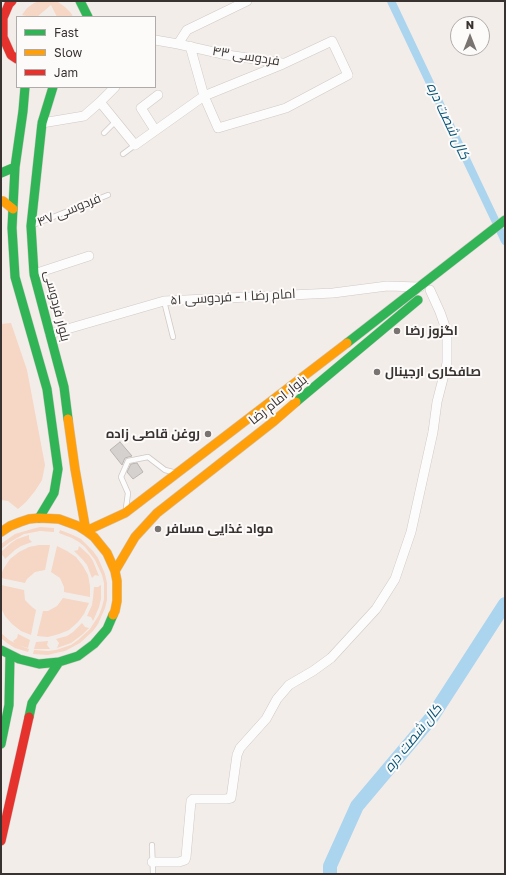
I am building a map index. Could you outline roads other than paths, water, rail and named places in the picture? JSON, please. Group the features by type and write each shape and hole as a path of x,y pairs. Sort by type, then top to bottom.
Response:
{"main road":[{"path":"82,2 88,16"},
{"path":"7,4 3,18 3,37 11,55 16,59"},
{"path":"25,88 15,167 12,228 15,277 47,389 58,469 54,493 39,518"},
{"name":"بلوار فردوسی","path":"53,88 42,123 31,226 34,274 64,387 75,469 86,531"},
{"path":"1,174 15,167"},
{"path":"1,201 4,201 13,208"},
{"path":"465,255 505,220"},
{"path":"465,255 505,228"},
{"name":"بلوار امام رضا","path":"86,531 125,512 420,287 465,255"},
{"name":"بلوار امام رضا","path":"115,571 134,538 157,513 273,422 430,290 465,255"},
{"path":"262,408 273,422"},
{"path":"1,532 20,522 39,518 64,521 78,526 94,538 104,549 115,571 117,586 117,601 111,620 106,629 101,637 78,656 59,662 39,664 19,660 1,650"},
{"path":"1,744 9,705 10,655"},
{"path":"1,841 32,704 59,662"}],"street":[{"path":"178,44 187,30 246,1"},
{"name":"فردوسی ۴۳","path":"156,40 190,46 227,55 283,64 332,41 348,75 286,108 218,128 204,96"},
{"path":"190,46 204,96"},
{"path":"100,102 135,145 204,96 283,64"},
{"path":"42,123 84,116 114,88"},
{"path":"155,130 141,108 158,95"},
{"path":"34,274 89,256"},
{"name":"امام رضا ۱ - فردوسی ۵۱","path":"50,334 164,301 333,293 387,286 420,287"},
{"path":"152,862 179,862 185,860 191,801 193,799 231,798 237,755 240,748 266,719 277,699 288,685 313,671 331,658 376,609 395,579 411,532 433,432 437,402 447,363 447,332 430,290"}],"lane":[{"path":"104,133 116,122"},
{"path":"123,154 135,145"},
{"name":"فردوسی ۴۷","path":"31,226 108,195"},
{"path":"164,301 173,337"},
{"path":"125,512 128,493 121,477 128,461 148,457 165,470 177,473"},
{"path":"152,846 153,874"}],"waterway":[{"name":"کال شصت دره","path":"391,1 505,241"},
{"name":"کال شصت دره","path":"330,874 330,866 357,806 432,717 505,604"}],"place":[{"name":"اگزوز رضا","path":"397,331"},
{"name":"صافکاری ارجینال","path":"377,372"},
{"name":"روغن قاصی زاده","path":"208,434"},
{"name":"مواد غذایی مسافر","path":"158,529"}]}
